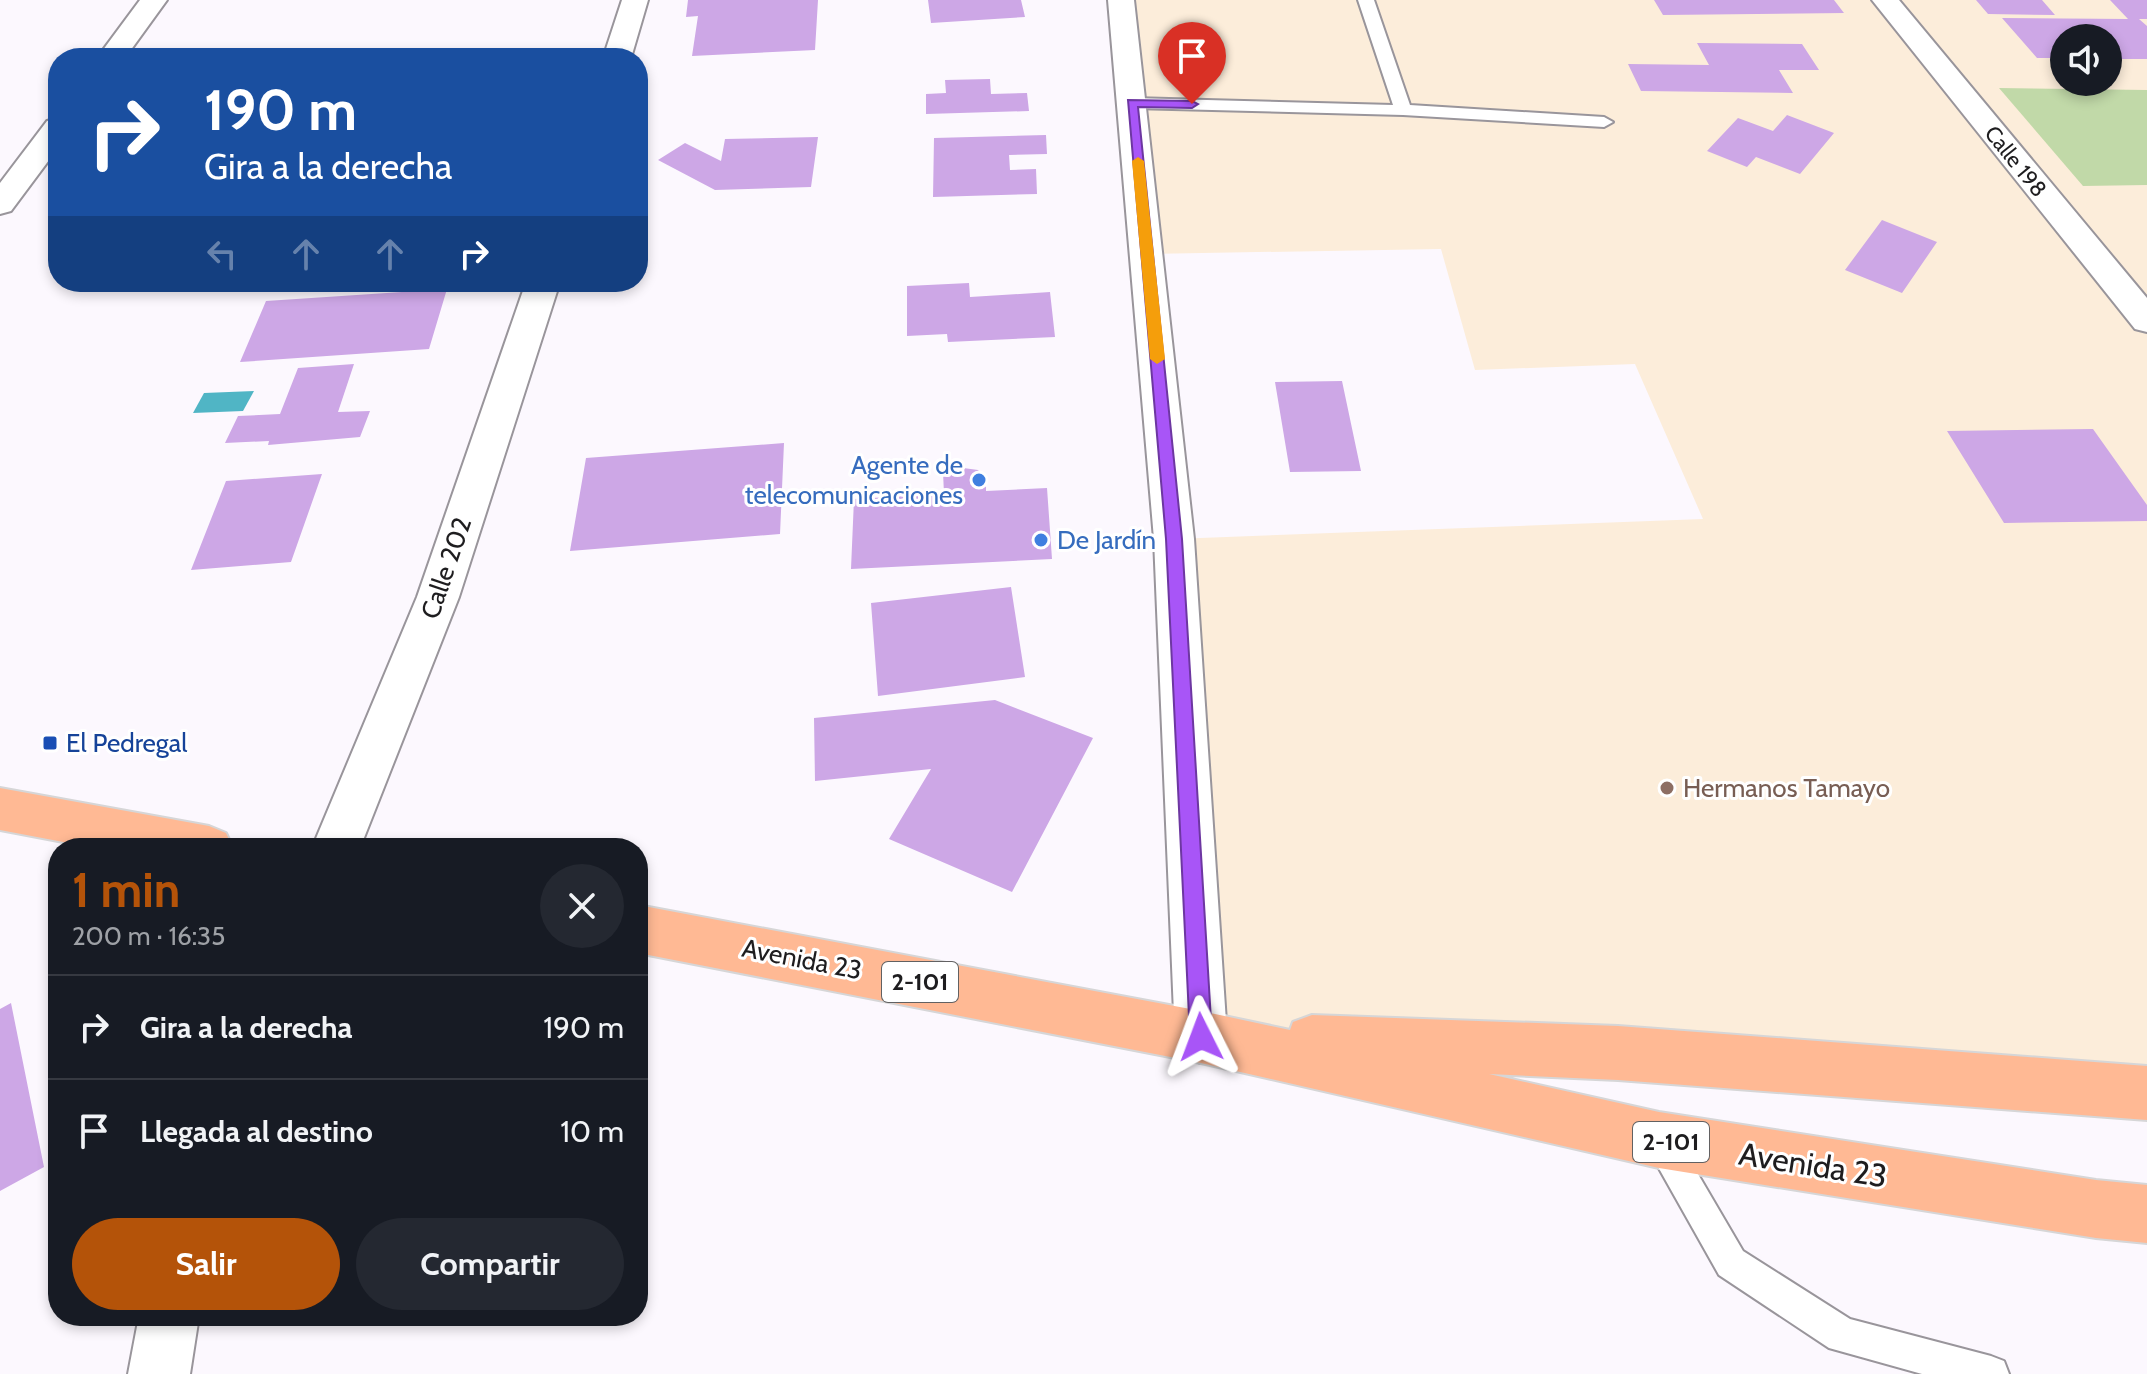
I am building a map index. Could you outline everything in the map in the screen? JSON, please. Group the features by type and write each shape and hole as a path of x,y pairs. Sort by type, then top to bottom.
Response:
{"main road":[{"path":"0,809 155,838"},
{"name":"Avenida 23","path":"648,931 1201,1037 1659,1140 2122,1211 2147,1235"},
{"name":"Avenida 23","path":"1201,1037 1618,1053 2147,1093"}],"street":[{"path":"118,48 154,0"},
{"path":"620,48 635,0"},
{"path":"1121,0 1174,539 1201,1037"},
{"name":"Calle 198","path":"1885,0 2147,321"},
{"path":"0,204 48,140"},
{"name":"Calle 202","path":"340,838 438,597 540,292"},
{"path":"159,1374 167,1326"}],"lane":[{"path":"1366,0 1403,110"},
{"path":"1132,103 1403,110 1604,122"},
{"path":"1659,1140 1731,1263 1842,1335 1991,1374"}],"shaded area":[{"name":"Hermanos Tamayo","path":"1121,0 2147,0 2147,1093 1201,1037 1174,539 1703,519 1635,364 1475,370 1441,249 1147,254"}],"green space":[{"path":"1999,88 2050,89 2050,96 2122,96 2122,90 2147,90 2147,185 2083,186"}],"water":[{"path":"254,391 243,411 193,413 204,393"}],"building":[{"path":"688,0 818,0 815,50 692,56 698,16 686,17"},
{"path":"928,0 1021,0 1025,17 931,23"},
{"path":"1654,0 1834,0 1844,13 1663,15"},
{"path":"1976,0 2042,0 2055,15 1988,14"},
{"path":"2110,0 2147,0 2147,19 2139,19 2147,26 2147,59 2122,59 2122,24 2050,24 2050,58 2037,58 2002,18 2128,19"},
{"path":"1697,43 1802,44 1819,70 1779,70 1793,93 1641,91 1628,64 1709,65"},
{"path":"990,79 991,94 1027,93 1029,111 926,114 926,94 946,93 945,80"},
{"path":"1787,115 1834,133 1800,174 1756,157 1747,167 1707,151 1738,118 1773,131"},
{"path":"1046,135 1047,154 1009,155 1010,170 1036,169 1037,194 933,197 934,138"},
{"path":"818,137 811,187 715,190 658,160 685,143 721,161 725,139"},
{"path":"1882,220 1937,242 1902,293 1845,270"},
{"path":"969,283 970,297 1050,292 1055,337 948,342 947,334 907,336 907,286"},
{"path":"446,292 429,349 240,362 266,301"},
{"path":"354,364 338,412 370,411 360,437 268,445 269,441 225,443 238,416 280,414 298,368"},
{"path":"1342,381 1361,471 1290,472 1275,382"},
{"path":"2093,429 2147,505 2147,521 2004,523 1947,431"},
{"path":"784,443 780,534 570,551 586,458"},
{"path":"956,467 978,470 986,478 986,491 1047,488 1052,559 851,569 854,499 944,494 943,472"},
{"path":"322,474 291,562 191,570 226,481"},
{"path":"1011,587 1025,677 878,696 871,603"},
{"path":"995,700 1093,738 1012,892 889,839 931,769 815,781 814,718"},
{"path":"11,1003 44,1167 0,1191 0,1009"}],"slow traffic":[{"path":"1138,161 1157,359"}],"place":[{"name":"Agente de telecomunicaciones","path":"979,480"},
{"name":"De Jardín","path":"1041,540"},
{"name":"El Pedregal","path":"50,743"},
{"name":"Hermanos Tamayo","path":"1667,788"}],"route":[{"path":"1192,104 1132,103 1174,539 1201,1037"}]}
